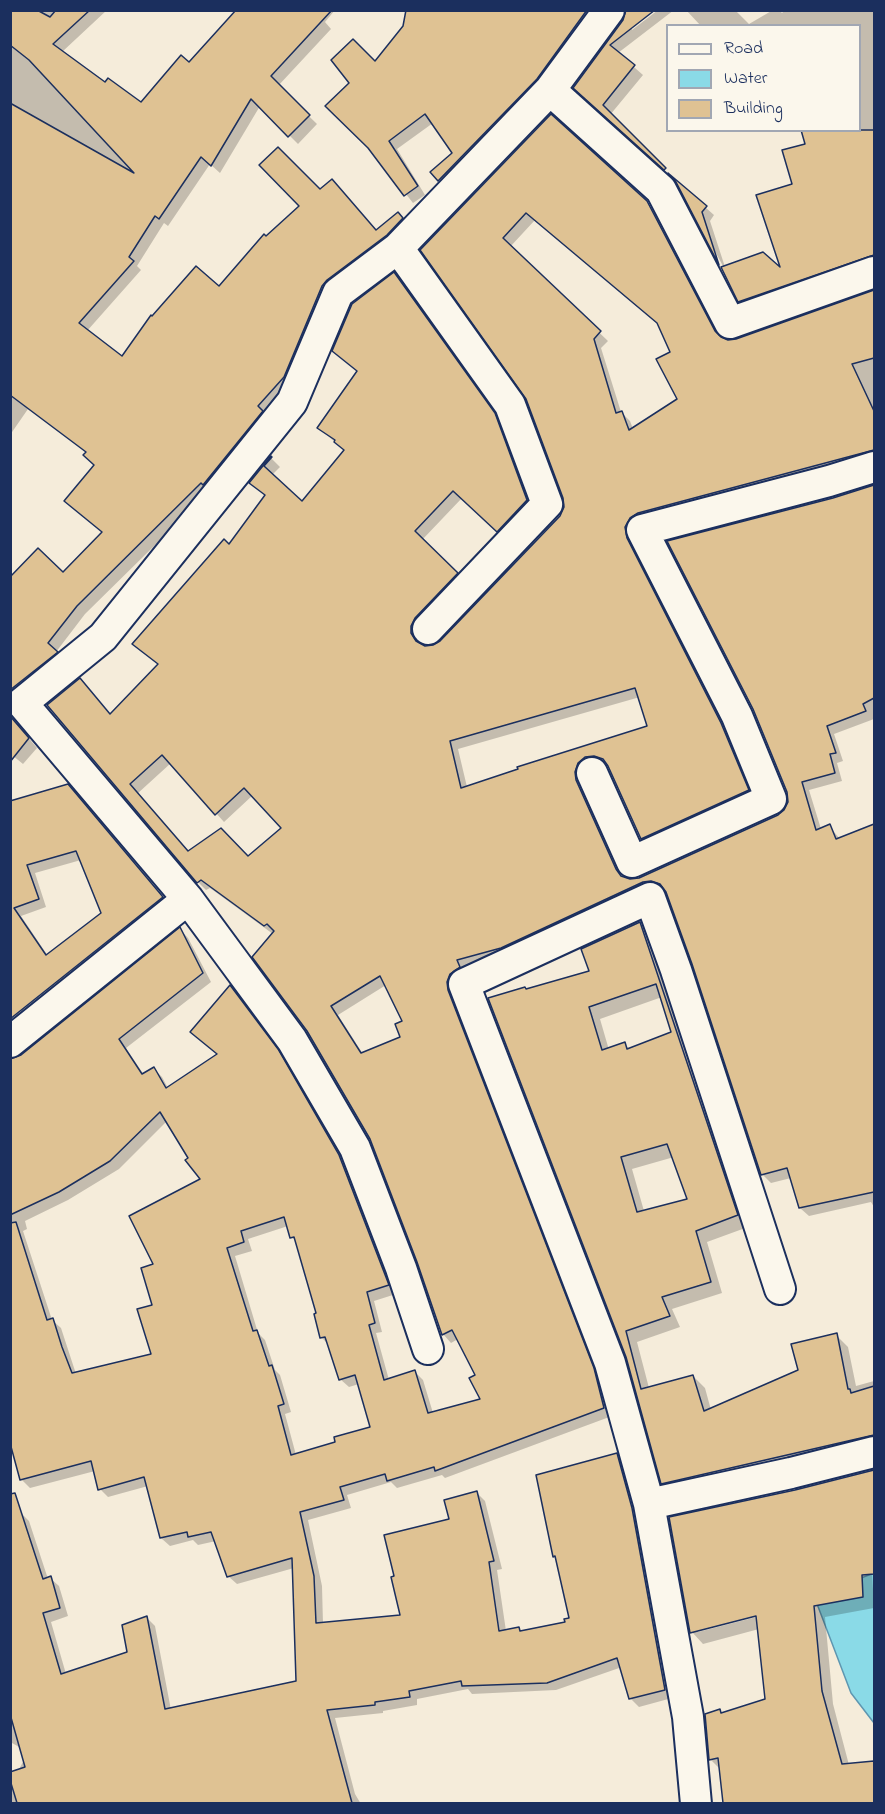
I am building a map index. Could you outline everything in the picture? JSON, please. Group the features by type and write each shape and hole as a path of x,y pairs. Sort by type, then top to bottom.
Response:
{"street":[{"path":"428,1349 401,1268 355,1148 292,1040 188,898 22,703 103,637 292,402 338,292 398,248 550,90 609,10"},
{"path":"550,90 661,189 730,323 874,272"},
{"path":"398,248 510,405 547,504 428,629"},
{"path":"592,773 632,862 771,799 737,717 642,530 874,467"},
{"path":"10,1042 188,898"},
{"path":"696,1803 687,1717 649,1504 610,1363 464,984 650,898 676,970 780,1289"},
{"path":"649,1504 874,1452"}],"water":[{"path":"874,1573 874,1723 851,1693 814,1596"}],"building":[{"path":"10,10 37,10 50,17 56,10 90,10 53,44 105,82 108,78 141,102 181,55 189,62 236,10 332,10 271,76 310,115 288,137 251,99 211,166 201,157 159,219 155,216 129,257 134,261 79,323 122,356 151,315 196,266 219,286 264,234 266,236 299,206 259,165 278,147 320,189 332,179 376,230 398,212 403,218 387,235 322,286 284,377 258,406 263,411 203,485 201,483 77,606 48,643 58,652 10,690 10,577 38,548 63,572 102,532 64,501 94,465 83,455 86,452 10,395 10,103 134,173 29,60 10,45"},
{"path":"406,10 587,10 537,79 438,181 430,172 452,153 425,114 389,141 418,186 404,196 368,148 325,106 349,83 331,60 353,39 375,61 403,26"},
{"path":"626,10 655,10 610,45 635,65 603,105 666,168 664,170 573,88 623,20"},
{"path":"551,114 647,201 715,331 721,337 728,340 736,339 874,290 874,358 852,364 874,411 874,450 638,513 630,518 625,527 627,538 721,723 749,790 641,839 603,759 594,756 585,757 578,763 575,772 576,780 616,869 621,876 630,879 639,878 778,815 784,810 788,802 787,792 753,709 667,541 833,498 874,485 874,698 863,704 866,711 827,726 836,753 830,754 835,773 802,782 816,830 830,824 836,839 874,824 874,1192 799,1208 787,1168 761,1175 692,964 666,892 660,884 651,881 643,882 501,948 457,960 460,967 450,974 447,982 448,990 594,1368 604,1408 435,1471 434,1467 387,1481 385,1474 340,1487 344,1500 300,1512 314,1576 316,1623 400,1615 384,1535 449,1519 444,1500 477,1491 494,1561 489,1562 499,1631 519,1627 520,1631 565,1622 564,1619 569,1618 555,1556 553,1557 536,1475 617,1453 632,1508 665,1690 629,1699 617,1658 547,1683 462,1686 461,1681 409,1691 410,1697 375,1702 375,1705 327,1710 352,1803 17,1803 10,1772 25,1767 10,1714 10,1494 15,1493 43,1579 51,1576 60,1608 43,1613 61,1674 127,1652 122,1625 147,1616 165,1709 296,1681 292,1558 227,1577 211,1532 188,1537 187,1532 160,1538 144,1477 98,1490 91,1461 20,1480 10,1443 10,1223 16,1222 47,1320 53,1318 72,1373 151,1354 137,1309 152,1305 141,1268 153,1264 129,1216 200,1179 185,1160 188,1158 160,1112 110,1161 59,1192 10,1215 10,1059 21,1055 180,927 203,973 119,1039 142,1074 154,1067 166,1088 217,1054 190,1032 230,985 278,1049 339,1155 389,1285 367,1292 375,1323 369,1325 384,1380 415,1370 428,1413 480,1399 469,1378 475,1375 452,1330 442,1335 370,1139 307,1031 252,957 274,931 201,880 197,883 47,705 80,678 110,714 158,664 132,644 224,539 229,544 265,495 249,483 271,456 264,466 302,501 344,450 334,442 335,440 317,428 357,371 332,351 352,304 394,272 495,413 527,500 497,532 453,491 415,531 458,573 415,618 411,626 411,633 416,641 425,646 440,641 560,516 564,507 563,498 526,399 420,250","holes":["526,213 657,323 670,352 656,359 677,399 629,430 622,411 616,413 594,339 601,331 503,238","635,688 647,726 517,767 518,769 461,788 450,741","162,755 215,815 244,788 281,828 248,856 221,828 188,851 130,784","380,976 402,1021 395,1024 400,1037 361,1053 331,1006","284,1217 290,1238 294,1237 316,1313 314,1314 320,1338 325,1337 339,1380 355,1375 370,1427 334,1437 335,1442 291,1455 278,1406 284,1404 272,1365 269,1366 257,1330 253,1331 227,1248 244,1242 241,1231"]},
{"path":"874,130 874,255 738,302 721,267 763,252 780,267 756,195 792,184 782,150 805,144 802,132"},
{"path":"668,173 707,206 702,212 719,265 676,182"},
{"path":"10,716 29,738 10,762"},
{"path":"68,784 163,897 10,1019 10,801","holes":["76,851 101,913 46,955 14,908 39,899 27,865"]},
{"path":"640,922 738,1215 696,1231 711,1282 662,1297 670,1316 626,1331 641,1389 693,1375 704,1411 798,1370 791,1344 837,1333 848,1389 851,1393 874,1386 874,1435 661,1484 626,1357 488,998 589,971 581,949","holes":["656,984 671,1032 627,1049 625,1042 602,1050 589,1007","667,1144 687,1199 637,1212 621,1157"]},
{"path":"874,1470 874,1574 862,1575 863,1597 814,1606 822,1691 842,1764 874,1761 874,1803 723,1803 718,1758 709,1760 705,1714 720,1709 721,1713 765,1699 756,1616 690,1633 669,1517 795,1490"}]}
